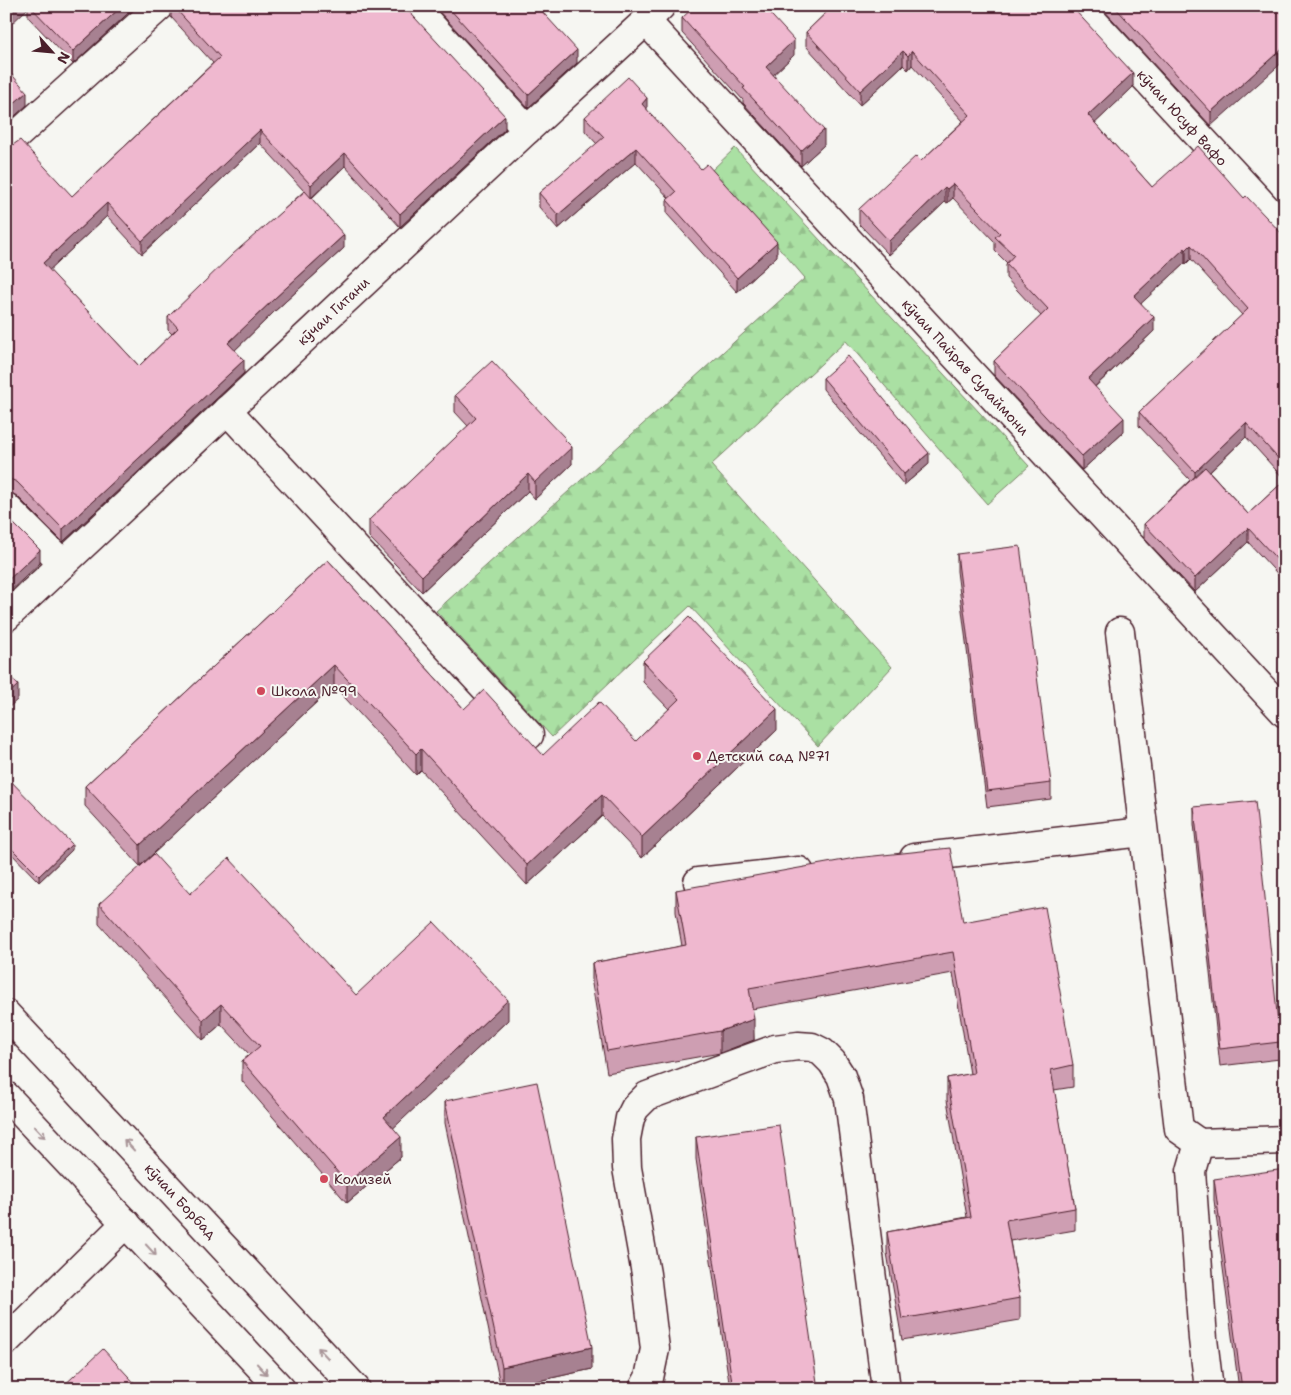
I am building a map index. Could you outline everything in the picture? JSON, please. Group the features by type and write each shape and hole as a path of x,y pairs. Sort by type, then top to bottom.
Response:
{"street":[{"path":"6,145 160,6"},
{"path":"413,6 527,130"},
{"name":"кӯчаи Юсуф Вафо","path":"1079,6 1285,229"},
{"name":"кӯчаи Гитани","path":"6,617 527,130 654,14"},
{"name":"кӯчаи Пайрав Сулаймони","path":"654,14 1285,713"},
{"path":"227,410 529,735"},
{"path":"6,507 63,564"},
{"path":"1120,632 1179,1129 1199,1143 1285,1140"},
{"path":"886,861 1143,832"},
{"path":"698,882 827,868"},
{"name":"кӯчаи Борбад","path":"6,1014 356,1389"},
{"path":"643,1389 649,1378 655,1349 646,1274 627,1168 626,1139 630,1118 635,1108 647,1096 775,1049 798,1046 812,1047 827,1057 841,1076 849,1099 886,1389"},
{"path":"6,1096 281,1389"},
{"path":"1199,1143 1191,1171 1203,1339 1209,1389"},
{"path":"6,1341 126,1223"}],"green space":[{"path":"735,148 1029,466 987,504 846,341 711,465 892,667 818,746 690,606 552,737 436,611 805,278 712,170"}],"building":[{"path":"6,6 16,6 6,16"},
{"path":"30,6 122,6 73,51"},
{"path":"173,6 404,6 505,116 400,214 345,153 311,185 260,130 142,241 107,203 43,263 139,366 178,328 168,317 233,254 305,191 344,235 228,343 244,360 63,529 17,482 6,479 6,147 10,147 20,140 72,196 220,57"},
{"path":"447,6 537,6 577,50 528,95"},
{"path":"695,6 763,6 794,40 766,67 824,130 801,151 682,18"},
{"path":"833,6 1071,6 1133,73 1088,115 1152,187 1198,146 1244,198 1246,196 1285,237 1285,466 1246,423 1195,472 1139,412 1248,309 1191,245 1186,250 1185,248 1134,296 1154,317 1088,379 1124,418 1082,456 994,361 1048,309 1006,264 1014,255 995,237 1000,233 953,184 947,189 945,187 889,241 859,209 916,156 921,161 970,115 912,51 908,56 903,51 860,91 806,32"},
{"path":"1114,6 1285,6 1285,46 1211,112"},
{"path":"6,68 27,92 6,110"},
{"path":"628,77 647,98 642,104 701,169 707,164 777,242 737,278 667,200 676,192 636,148 558,215 539,193 604,137 585,117"},
{"path":"848,356 929,453 904,474 823,378"},
{"path":"492,361 572,447 535,482 528,474 422,576 369,520 476,418 455,395"},
{"path":"1205,467 1248,514 1285,480 1285,568 1248,528 1195,578 1144,524"},
{"path":"6,516 40,550 6,582"},
{"path":"1020,546 1051,783 987,791 957,554"},
{"path":"328,560 464,709 484,690 543,755 599,702 636,741 679,699 643,661 689,617 777,709 642,837 602,795 527,865 421,749 416,754 334,665 140,845 85,786"},
{"path":"6,672 18,685 6,696"},
{"path":"6,776 72,844 39,876 6,843"},
{"path":"1255,801 1280,1042 1220,1049 1194,807"},
{"path":"950,848 963,922 1045,907 1073,1065 1051,1070 1075,1208 1006,1220 1020,1298 902,1319 887,1232 971,1217 947,1078 974,1073 953,952 749,988 754,1019 720,1031 607,1051 592,963 686,945 676,890 855,858"},
{"path":"154,854 190,894 229,858 356,995 434,922 508,1000 384,1117 401,1137 347,1183 242,1061 260,1046 221,1004 203,1020 99,904"},
{"path":"537,1082 592,1347 502,1367 445,1101"},
{"path":"779,1125 818,1389 733,1389 696,1137"},
{"path":"1285,1169 1285,1389 1242,1389 1214,1179"},
{"path":"103,1349 140,1389 60,1389"}],"place":[{"name":"Школа №99","path":"261,691"},
{"name":"Детский сад №71","path":"697,756"},
{"name":"Колизей","path":"324,1179"}]}
